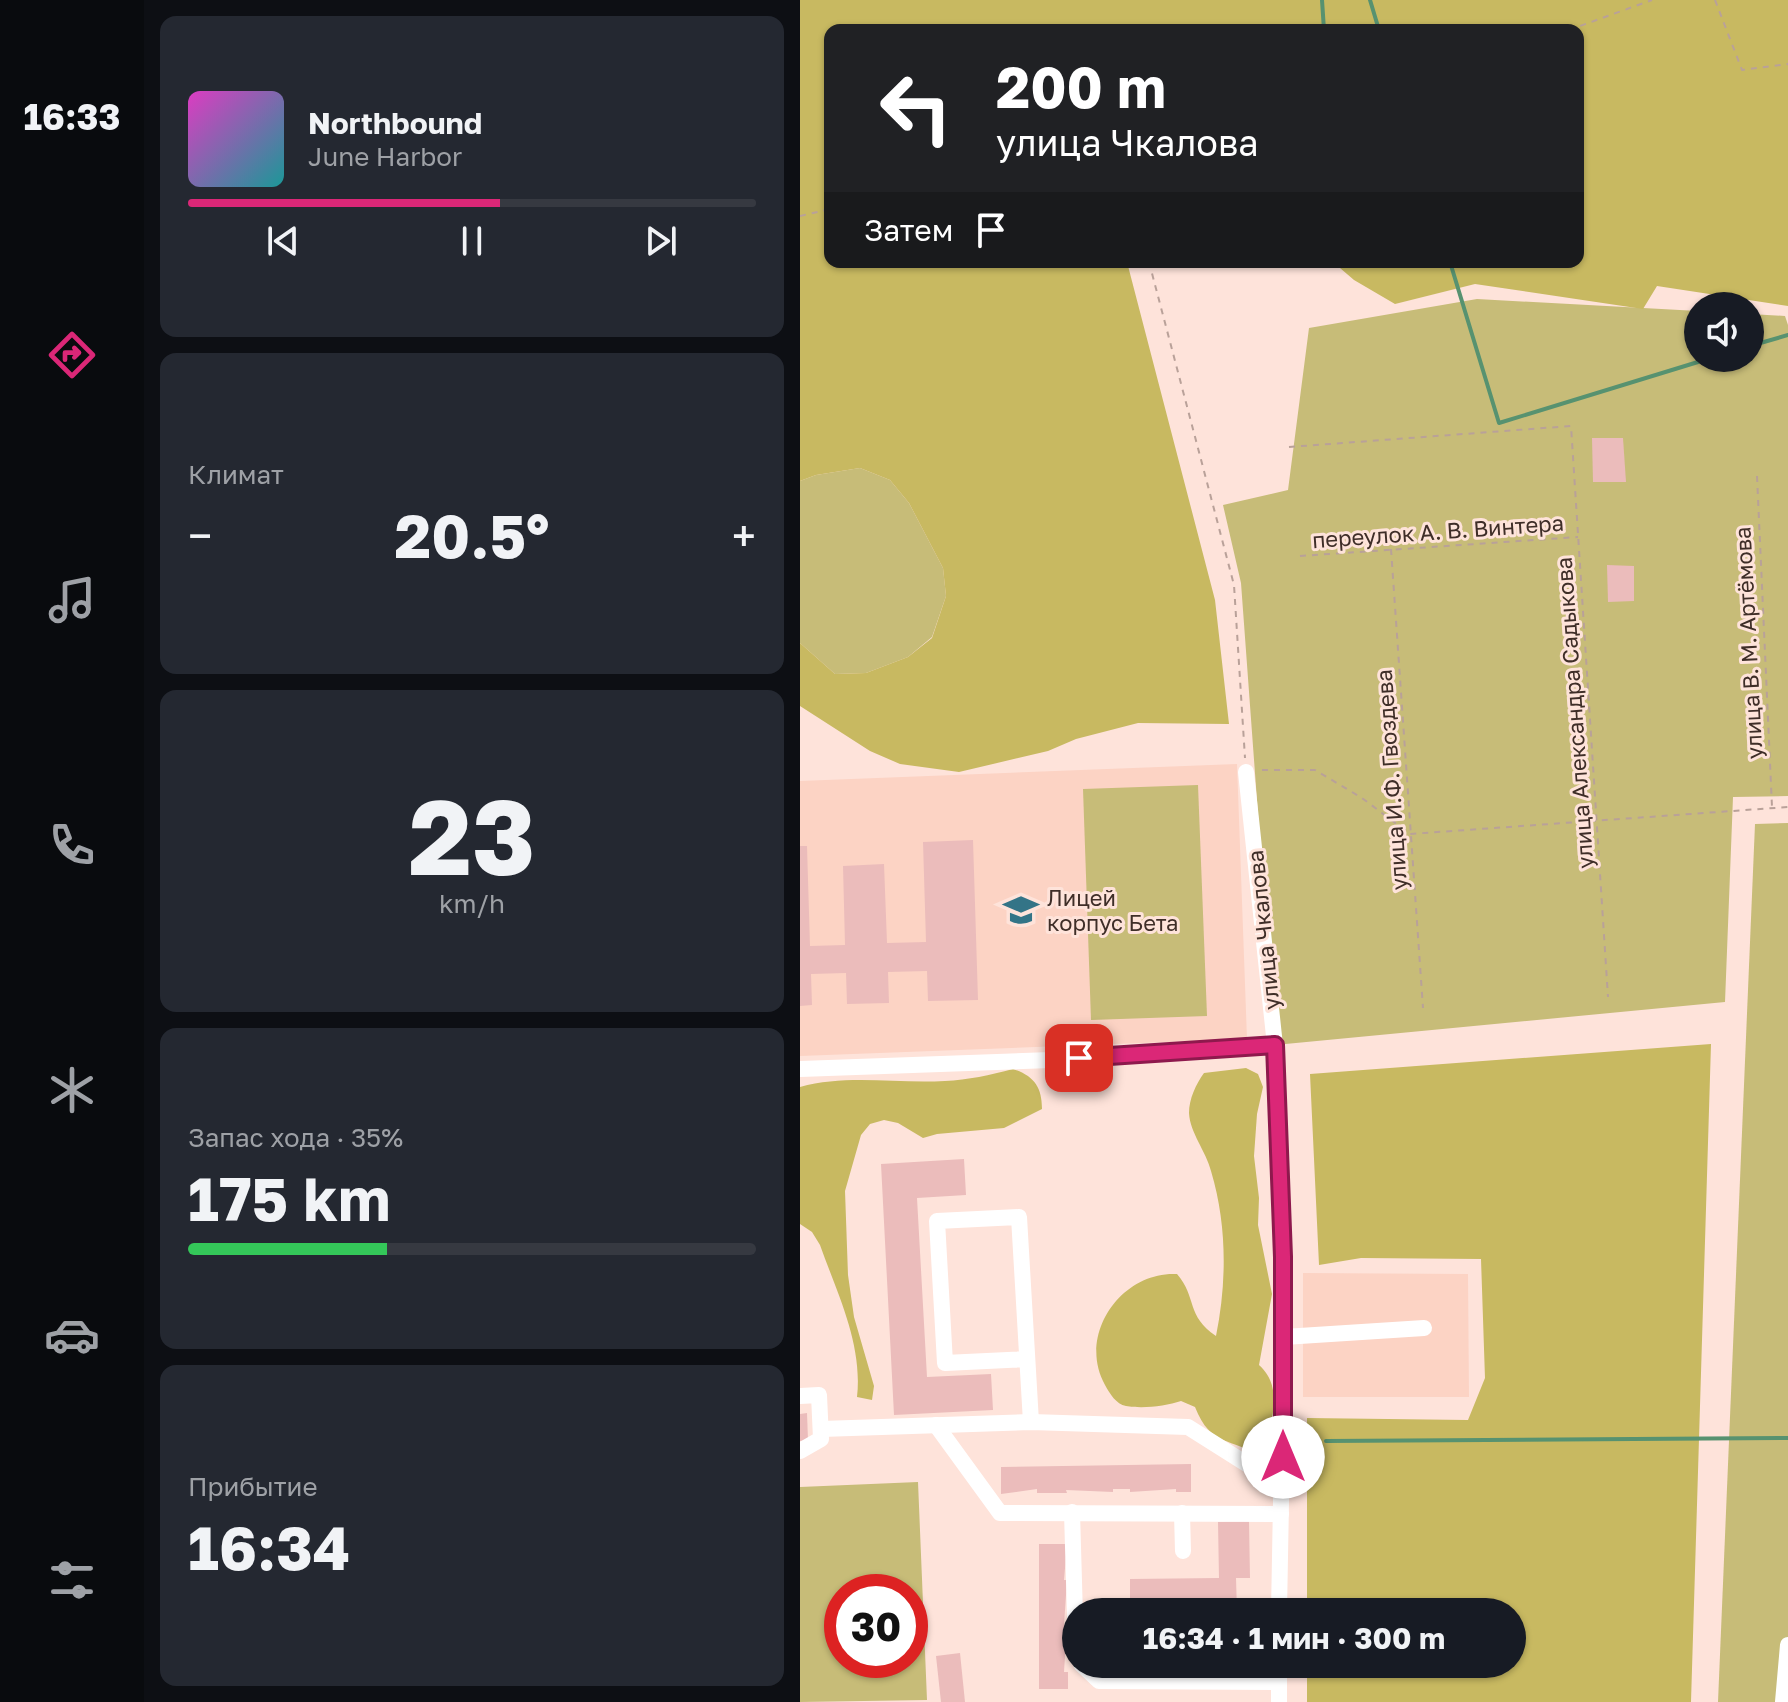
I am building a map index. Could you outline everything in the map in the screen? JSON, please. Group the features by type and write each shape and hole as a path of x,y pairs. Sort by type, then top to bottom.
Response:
{"street":[{"name":"улица Чкалова","path":"1246,772 1275,1045 1284,1337 1279,1598"},
{"path":"800,1069 1051,1060 1275,1045"},
{"path":"1026,1359 945,1363 937,1221 1019,1217 1031,1422"},
{"path":"1284,1337 1424,1328"},
{"path":"800,1396 819,1395 821,1429 821,1439 800,1451"},
{"path":"821,1429 1031,1422 1188,1427 1283,1487"},
{"path":"936,1425 1000,1513 1281,1514"},
{"path":"1072,1512 1074,1598"},
{"path":"1182,1513 1183,1551"},
{"path":"1783,1702 1788,1645"},
{"path":"1096,1678 1099,1681 1127,1678"},
{"path":"1232,1678 1278,1682"},
{"path":"1278,1678 1279,1702"}],"path":[{"path":"1584,25 1652,0"},
{"path":"1715,0 1742,70 1788,64"},
{"path":"800,216 824,210"},
{"path":"1151,268 1234,585 1246,772 1315,770 1362,798 1410,834 1788,807"},
{"name":"улица Александра Садыкова","path":"1289,447 1571,426 1608,997"},
{"name":"улица В. М. Артёмова","path":"1757,476 1772,808"},
{"name":"переулок А. В. Винтера","path":"1300,556 1579,537"},
{"name":"улица И.Ф. Гвоздева","path":"1391,549 1423,1008"}],"shaded area":[{"path":"800,0 1788,0 1788,306 1764,302 1764,292 1696,292 1657,286 1643,309 1475,284 1395,304 1340,268 1584,268 1584,24 824,24 824,268 1129,268 1215,600 1229,724 1138,723 1076,739 1048,751 959,772 900,764 870,751 800,706 800,643 835,674 866,673 908,657 932,638 946,596 943,568 909,503 890,480 860,468 816,475 800,481"},
{"path":"1477,299 1684,310 1684,372 1764,372 1764,315 1785,316 1788,325 1788,796 1733,797 1725,1002 1275,1045 1241,583 1223,505 1288,490 1309,328"},
{"path":"860,468 890,480 909,503 943,568 946,596 932,637 908,657 866,673 835,674 800,643 800,481 816,475"},
{"name":"Лицей корпус Бета","path":"1237,764 1247,1039 800,1056 800,781"},
{"path":"1198,785 1207,1016 1091,1020 1083,789"},
{"path":"1788,823 1788,1702 1718,1702 1755,824"},
{"path":"1711,1044 1691,1702 1307,1702 1307,1678 1526,1678 1526,1598 1307,1598 1307,1418 1468,1420 1485,1378 1481,1259 1361,1258 1319,1265 1310,1074"},
{"path":"1246,1068 1258,1074 1263,1087 1257,1114 1254,1156 1259,1198 1258,1225 1272,1294 1259,1365 1272,1385 1274,1397 1268,1434 1260,1457 1215,1436 1201,1420 1195,1407 1181,1401 1147,1407 1119,1403 1105,1385 1098,1366 1097,1346 1101,1327 1122,1295 1138,1283 1157,1276 1177,1274 1200,1321 1216,1336 1222,1295 1223,1232 1211,1171 1192,1128 1189,1108 1204,1073"},
{"path":"1013,1069 1035,1083 1042,1109 1004,1128 923,1138 898,1123 884,1120 870,1124 861,1135 845,1191 848,1275 854,1317 874,1386 872,1400 857,1397 856,1358 847,1319 820,1245 812,1232 800,1224 800,1087 854,1080 954,1080"},
{"path":"1303,1273 1468,1274 1469,1397 1303,1397"},
{"path":"918,1482 922,1574 824,1574 824,1678 926,1678 927,1700 800,1702 800,1487"}],"building":[{"path":"1592,438 1623,438 1626,482 1593,482"},
{"path":"1607,565 1634,566 1634,601 1608,602"},
{"path":"973,840 978,1000 928,1001 927,971 888,972 889,1003 847,1004 846,973 811,974 812,1005 800,1006 800,846 807,846 810,946 845,945 843,866 884,864 887,943 926,942 923,842"},
{"path":"964,1159 966,1195 917,1198 927,1377 991,1374 993,1410 894,1415 881,1164"},
{"path":"807,1413 808,1440 800,1441 800,1414"},
{"path":"1191,1464 1191,1492 1176,1492 1176,1489 1130,1492 1130,1489 1113,1489 1113,1492 1066,1490 1067,1493 1037,1493 1037,1489 1001,1494 1001,1467"},
{"path":"1249,1521 1250,1578 1236,1578 1237,1598 1130,1598 1130,1579 1219,1578 1218,1522"},
{"path":"1039,1544 1067,1544 1066,1598 1062,1598 1062,1678 1068,1678 1068,1689 1039,1689"},
{"path":"960,1653 965,1702 941,1702 936,1656"}],"waterway":[{"path":"1322,0 1324,24"},
{"path":"1370,0 1377,24"},
{"path":"1452,268 1499,423 1684,366"},
{"path":"1764,342 1788,335"},
{"path":"1326,1441 1788,1438"}],"place":[{"name":"Лицей корпус Бета","path":"1021,910"}],"route":[{"path":"1079,1058 1275,1045 1283,1257 1283,1457"}]}
